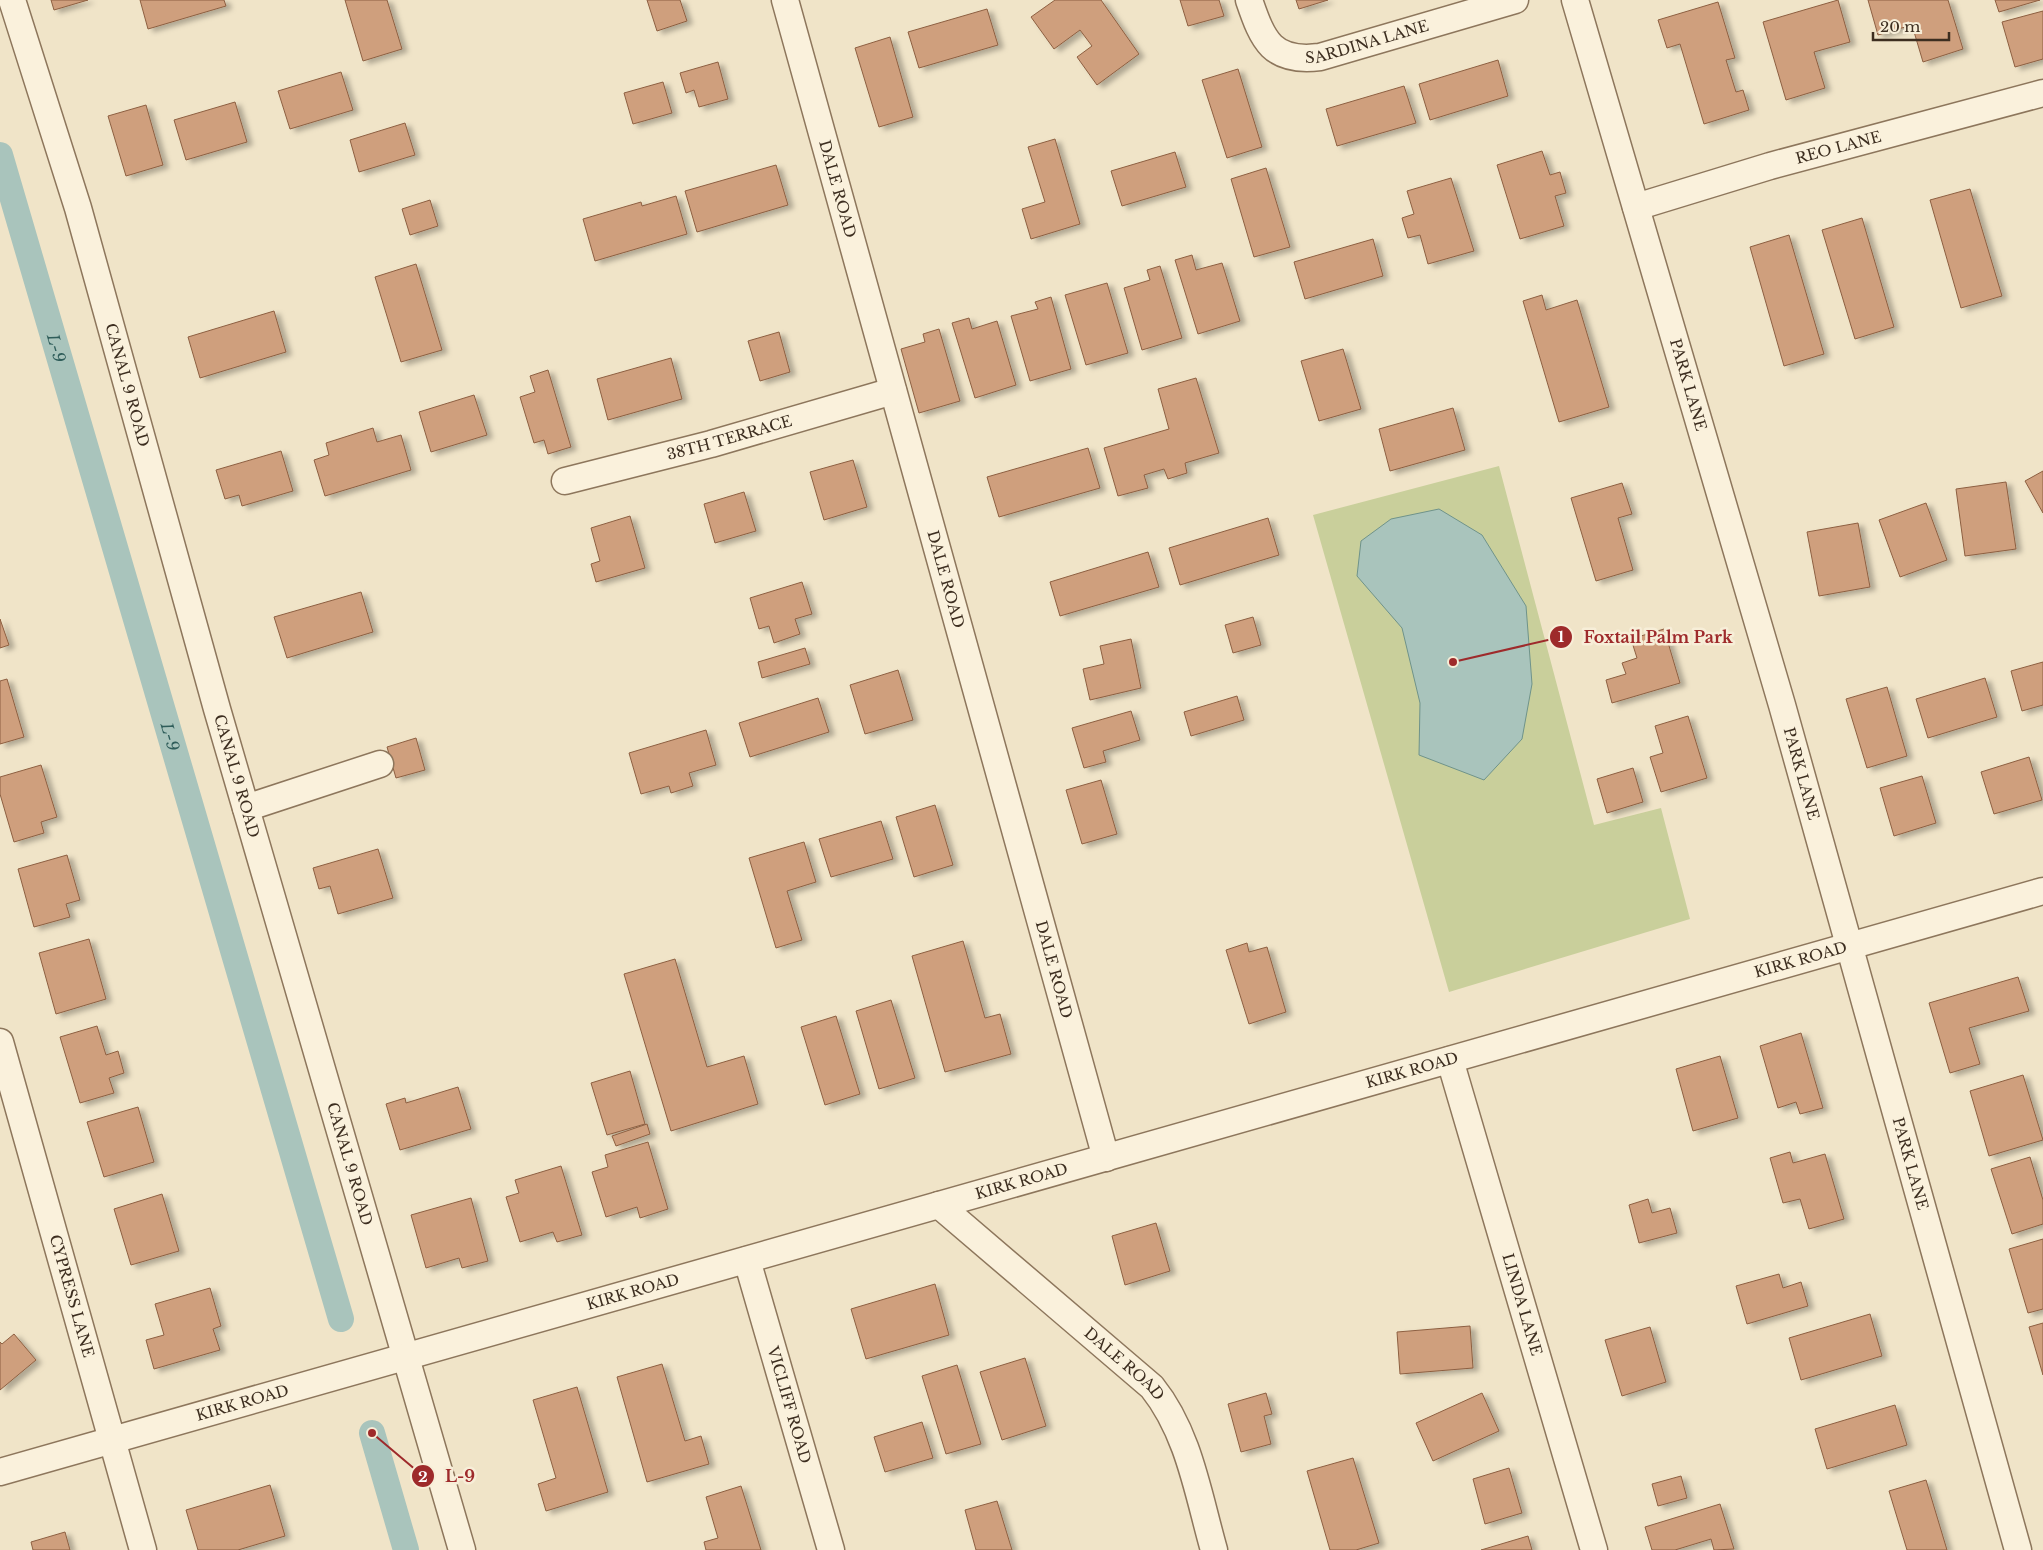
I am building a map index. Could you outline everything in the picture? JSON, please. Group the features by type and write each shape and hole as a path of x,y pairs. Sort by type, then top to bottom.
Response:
{"street":[{"name":"CANAL 9 ROAD","path":"12,0 78,208 246,808 462,1550"},
{"name":"DALE ROAD","path":"785,0 1106,1158"},
{"name":"SARDINA LANE","path":"1249,0 1259,31 1270,46 1284,55 1301,60 1320,57 1515,0"},
{"name":"PARK LANE","path":"1575,0 1782,705 2018,1550"},
{"name":"REO LANE","path":"1636,207 1770,166 2043,93"},
{"name":"38TH TERRACE","path":"565,481 711,444 893,391"},
{"path":"246,808 380,764"},
{"name":"KIRK ROAD","path":"0,1472 2043,891"},
{"name":"CYPRESS LANE","path":"0,1042 11,1121 112,1441 143,1550"},
{"name":"LINDA LANE","path":"1450,1060 1594,1550"},
{"name":"DALE ROAD","path":"939,1205 1152,1387 1167,1405 1180,1431 1214,1550"},
{"name":"VICLIFF ROAD","path":"747,1260 831,1550"}],"green space":[{"path":"1499,466 1594,825 1661,808 1690,919 1449,992 1313,515"}],"water":[{"path":"1439,509 1482,535 1526,606 1532,684 1522,739 1484,780 1419,755 1420,703 1402,628 1357,576 1361,541 1391,519"}],"building":[{"path":"51,0 88,0 54,10"},
{"path":"140,0 224,0 226,6 148,29"},
{"path":"345,0 387,0 402,49 363,61"},
{"path":"647,0 680,0 687,21 657,31"},
{"path":"1055,0 1101,0 1139,54 1097,85 1077,57 1092,46 1080,30 1054,49 1031,17"},
{"path":"1180,0 1219,0 1224,16 1188,26"},
{"path":"1296,0 1328,0 1299,9"},
{"path":"1838,0 1850,42 1814,52 1825,88 1786,100 1763,22"},
{"path":"1868,0 1948,0 1963,49 1923,62 1912,25 1878,35"},
{"path":"1995,0 2040,0 1999,12"},
{"path":"1718,2 1735,58 1726,60 1736,92 1743,90 1749,110 1704,124 1680,44 1667,48 1658,20"},
{"path":"987,9 998,45 919,68 908,32"},
{"path":"2043,11 2043,59 2015,67 2002,22"},
{"path":"890,37 913,117 879,127 855,48"},
{"path":"1498,60 1508,96 1430,120 1419,84"},
{"path":"718,62 728,99 699,107 694,90 686,93 680,73"},
{"path":"1238,69 1262,147 1227,158 1202,80"},
{"path":"341,72 353,110 290,129 278,91"},
{"path":"663,82 672,113 633,124 624,93"},
{"path":"1404,86 1416,123 1337,146 1326,109"},
{"path":"235,102 247,142 186,160 174,120"},
{"path":"146,105 163,165 126,176 108,116"},
{"path":"405,123 415,155 359,172 350,140"},
{"path":"1055,139 1080,224 1031,239 1022,209 1045,202 1028,147"},
{"path":"1542,151 1550,175 1560,172 1566,193 1555,196 1564,226 1520,239 1497,165"},
{"path":"1175,152 1186,187 1122,206 1111,171"},
{"path":"776,165 788,205 697,232 685,191"},
{"path":"1266,168 1290,247 1254,257 1231,179"},
{"path":"1451,178 1474,251 1428,264 1420,235 1408,238 1402,218 1414,214 1407,191"},
{"path":"1970,189 2002,296 1961,308 1930,200"},
{"path":"676,196 687,234 595,261 583,219 641,202 642,206"},
{"path":"430,200 438,226 410,235 402,209"},
{"path":"1862,218 1894,327 1855,339 1822,230"},
{"path":"1789,235 1824,354 1784,366 1750,247"},
{"path":"1373,239 1383,276 1305,299 1294,262"},
{"path":"1192,255 1196,270 1222,263 1240,321 1198,334 1175,260"},
{"path":"416,264 442,350 401,362 375,277"},
{"path":"1160,266 1182,338 1142,350 1124,288 1150,280 1147,270"},
{"path":"1107,283 1128,353 1086,365 1065,295"},
{"path":"1542,295 1546,310 1577,300 1609,407 1559,422 1523,301"},
{"path":"1051,297 1071,369 1030,381 1011,316 1038,309 1035,302"},
{"path":"274,311 286,352 200,378 188,337"},
{"path":"969,318 972,329 997,321 1016,385 975,398 952,323"},
{"path":"939,329 960,401 919,413 901,349 925,342 923,334"},
{"path":"779,332 790,372 760,381 748,341"},
{"path":"1343,349 1361,409 1319,421 1301,361"},
{"path":"671,358 682,399 608,420 597,379"},
{"path":"548,370 571,447 548,454 544,440 534,443 520,397 535,392 530,376"},
{"path":"1196,378 1219,453 1185,463 1187,473 1168,479 1164,469 1144,475 1148,488 1118,496 1104,448 1169,429 1158,389"},
{"path":"474,395 487,435 431,452 419,412"},
{"path":"1453,408 1465,450 1390,471 1379,429"},
{"path":"373,428 377,442 401,435 411,470 325,496 314,460 329,455 326,443"},
{"path":"1088,448 1100,488 999,517 987,477"},
{"path":"281,451 293,491 242,506 239,495 225,499 216,470"},
{"path":"853,460 867,507 824,520 810,472"},
{"path":"2043,471 2043,513 2025,481"},
{"path":"2006,482 2016,549 1965,556 1956,489"},
{"path":"1622,483 1632,514 1618,518 1633,570 1596,581 1571,498"},
{"path":"744,492 756,531 715,543 704,504"},
{"path":"1926,503 1947,560 1900,577 1879,520"},
{"path":"630,516 645,568 596,582 591,564 600,561 591,528"},
{"path":"1268,518 1279,555 1180,585 1169,548"},
{"path":"1858,523 1870,587 1819,596 1807,532"},
{"path":"1148,552 1159,587 1060,616 1050,582"},
{"path":"802,582 812,614 795,619 800,634 774,643 769,626 759,629 750,598"},
{"path":"361,592 373,632 287,658 274,617"},
{"path":"1253,617 1261,645 1233,653 1225,625"},
{"path":"0,619 9,645 0,648"},
{"path":"1664,629 1680,683 1612,703 1606,680 1626,674 1622,663 1637,658 1631,639"},
{"path":"1131,639 1141,688 1090,700 1083,669 1104,664 1100,646"},
{"path":"805,648 810,664 762,678 758,662"},
{"path":"2043,662 2043,705 2022,711 2011,671"},
{"path":"898,670 913,720 865,734 850,685"},
{"path":"1985,678 1997,717 1928,738 1916,699"},
{"path":"7,679 24,737 0,744 0,681"},
{"path":"1887,687 1907,756 1867,768 1846,699"},
{"path":"1237,696 1244,720 1191,736 1184,712"},
{"path":"818,698 829,732 750,757 739,723"},
{"path":"1131,711 1140,740 1103,751 1106,762 1084,768 1072,728"},
{"path":"1688,716 1707,778 1661,792 1650,757 1663,753 1655,726"},
{"path":"706,730 716,765 689,773 693,786 671,793 669,786 641,794 629,753"},
{"path":"416,738 425,770 396,778 387,747"},
{"path":"2029,757 2042,800 1994,814 1981,772"},
{"path":"41,765 57,817 41,822 44,833 14,842 0,794 0,777"},
{"path":"1633,768 1643,802 1607,813 1597,779"},
{"path":"1922,776 1936,823 1894,836 1880,788"},
{"path":"1101,780 1117,834 1082,844 1066,790"},
{"path":"935,805 953,865 914,877 896,817"},
{"path":"881,821 893,859 831,877 819,839"},
{"path":"804,842 816,882 787,891 802,940 776,948 749,858"},
{"path":"378,849 393,898 338,914 330,886 319,889 313,868"},
{"path":"67,855 80,900 66,904 70,917 34,927 18,869"},
{"path":"89,939 106,999 56,1014 39,953"},
{"path":"963,941 985,1018 1000,1014 1011,1054 945,1072 912,956"},
{"path":"1247,943 1249,952 1267,947 1286,1012 1249,1024 1226,950"},
{"path":"675,959 707,1067 744,1056 758,1104 671,1131 624,974"},
{"path":"2018,977 2029,1011 1969,1028 1980,1064 1950,1073 1929,1003"},
{"path":"891,1000 915,1078 879,1089 856,1011"},
{"path":"836,1016 860,1094 825,1105 801,1027"},
{"path":"97,1026 106,1055 118,1051 124,1073 109,1078 114,1093 80,1103 60,1037"},
{"path":"1801,1033 1823,1108 1800,1114 1796,1102 1778,1108 1760,1046"},
{"path":"1720,1056 1738,1118 1693,1131 1676,1069"},
{"path":"630,1071 645,1124 607,1135 591,1083"},
{"path":"2023,1075 2043,1140 1989,1156 1970,1091"},
{"path":"458,1087 471,1129 400,1150 386,1104 405,1098 406,1103"},
{"path":"138,1107 154,1162 104,1177 87,1122"},
{"path":"647,1124 650,1134 616,1146 612,1136"},
{"path":"648,1142 668,1209 640,1218 637,1207 606,1217 592,1172 608,1167 605,1155"},
{"path":"1790,1152 1793,1163 1825,1154 1844,1219 1809,1229 1800,1199 1783,1203 1770,1158"},
{"path":"2030,1157 2043,1200 2043,1224 2012,1234 1991,1169"},
{"path":"561,1166 582,1235 557,1242 553,1232 520,1242 506,1197 519,1193 515,1180"},
{"path":"162,1194 179,1251 131,1265 114,1209"},
{"path":"471,1198 488,1261 462,1268 459,1258 426,1268 411,1215"},
{"path":"1648,1199 1652,1213 1670,1208 1677,1233 1639,1243 1629,1205"},
{"path":"1156,1223 1170,1271 1125,1285 1112,1236"},
{"path":"2043,1239 2043,1309 2028,1313 2009,1249"},
{"path":"1779,1274 1783,1288 1801,1282 1808,1306 1747,1324 1736,1286"},
{"path":"935,1284 949,1335 866,1359 851,1309"},
{"path":"210,1288 221,1326 213,1329 220,1350 154,1369 146,1340 164,1335 155,1304"},
{"path":"1870,1314 1882,1356 1801,1380 1789,1338"},
{"path":"2043,1323 2043,1375 2029,1327"},
{"path":"1470,1326 1473,1368 1400,1374 1397,1332"},
{"path":"1650,1327 1666,1382 1622,1396 1605,1340"},
{"path":"14,1334 36,1360 0,1390 0,1342 2,1344"},
{"path":"1025,1358 1046,1426 1002,1440 980,1372"},
{"path":"662,1364 685,1441 701,1436 709,1464 647,1482 617,1377"},
{"path":"957,1365 981,1444 946,1454 922,1376"},
{"path":"577,1387 608,1492 546,1511 538,1484 556,1478 533,1400"},
{"path":"1266,1393 1272,1414 1264,1416 1271,1444 1241,1452 1228,1404"},
{"path":"1482,1393 1499,1431 1433,1461 1416,1423"},
{"path":"1895,1405 1907,1445 1827,1469 1815,1429"},
{"path":"922,1422 933,1458 885,1472 874,1437"},
{"path":"1353,1458 1379,1543 1356,1550 1330,1550 1307,1471"},
{"path":"1509,1468 1522,1513 1485,1524 1473,1479"},
{"path":"1681,1476 1687,1498 1658,1506 1652,1484"},
{"path":"1926,1480 1947,1550 1907,1550 1889,1491"},
{"path":"270,1485 285,1536 238,1550 198,1550 186,1510"},
{"path":"741,1486 761,1550 706,1550 704,1542 718,1538 706,1497"},
{"path":"997,1501 1012,1550 976,1550 965,1510"},
{"path":"1720,1504 1734,1549 1714,1550 1711,1539 1675,1550 1652,1550 1645,1527"},
{"path":"65,1532 70,1550 33,1550 31,1542"},
{"path":"1528,1536 1532,1550 1481,1550"}],"waterway":[{"name":"L-9","path":"0,155 341,1319"},
{"name":"L-9","path":"372,1433 406,1550"}],"place":[{"name":"Foxtail Palm Park","path":"1453,662"},
{"name":"L-9","path":"372,1433"}]}
